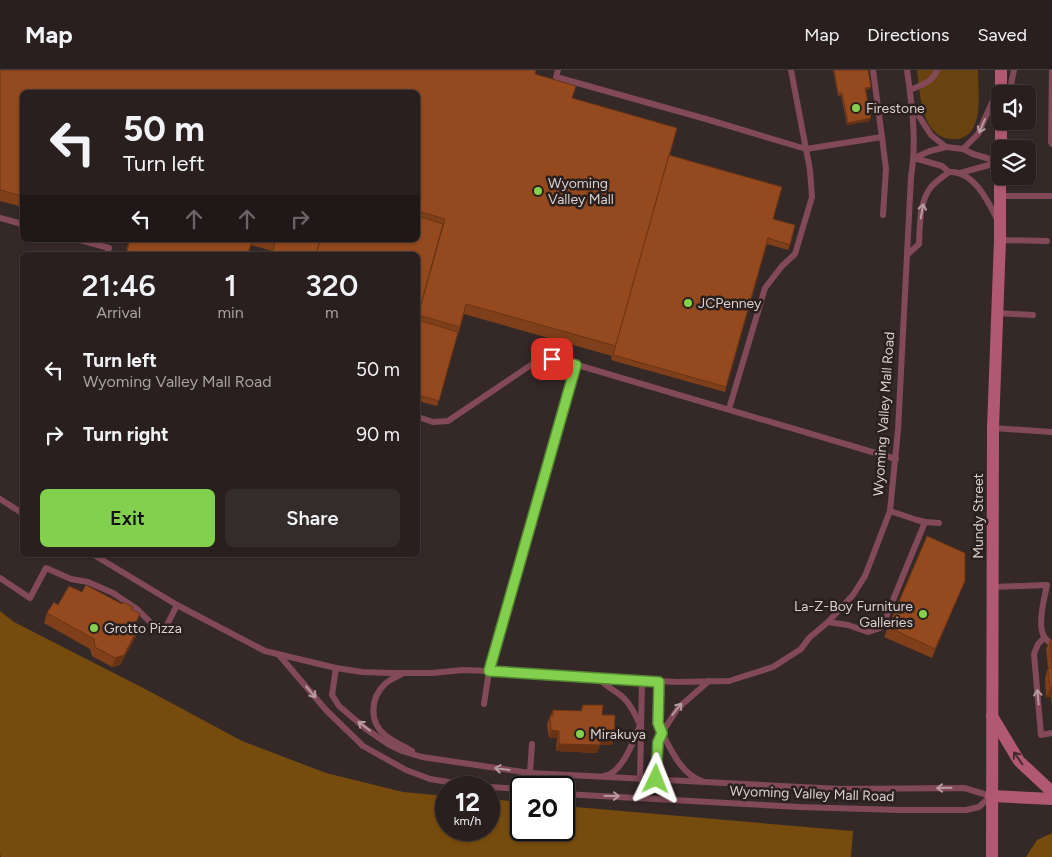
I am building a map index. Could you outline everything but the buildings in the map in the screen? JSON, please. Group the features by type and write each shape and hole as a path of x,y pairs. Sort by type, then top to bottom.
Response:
{"main road":[{"name":"Mundy Street","path":"992,857 993,428 1000,240 1000,185"},
{"path":"992,716 1019,762 1052,792"},
{"path":"991,796 1052,799"}],"lane":[{"path":"558,70 556,77 806,149 882,137"},
{"path":"729,409 765,288 782,266 795,254 812,196 806,149 791,70"},
{"path":"873,70 886,169 884,215"},
{"name":"Wyoming Valley Mall Road","path":"97,557 177,605 265,651 336,668 362,672 405,673 463,670 489,671 659,682 729,681 773,667 801,649 809,638 828,622 853,595 865,576 890,510 896,459 911,177 914,158 912,106 907,70"},
{"path":"910,90 926,83 936,75 938,70"},
{"path":"1011,85 1014,70"},
{"path":"1052,70 1052,144"},
{"path":"963,149 978,134 1001,82"},
{"path":"912,106 931,135 946,147"},
{"path":"914,158 946,147 963,149 991,159"},
{"path":"914,158 942,166 949,172 960,173 991,164"},
{"path":"908,254 919,244 922,210 927,194 935,183 949,172"},
{"path":"960,173 980,189 1000,224"},
{"path":"1000,196 1052,196"},
{"path":"0,218 20,223"},
{"path":"1000,240 1047,241"},
{"path":"87,242 108,248 107,252"},
{"path":"997,313 1033,315"},
{"path":"420,418 433,422 448,421 541,360 552,359 896,459"},
{"path":"484,704 489,671 576,365"},
{"path":"993,428 1052,432"},
{"path":"0,499 20,511"},
{"path":"890,510 917,520 939,523"},
{"path":"828,622 848,625 868,632 880,628 925,522"},
{"path":"0,578 30,598 46,568 71,579 88,582 113,593 137,609 155,627 164,631 177,605"},
{"path":"992,587 1046,585 1041,619 1044,638 1052,644"},
{"path":"1044,638 1038,644 1034,654 1041,735 1052,733"},
{"name":"Wyoming Valley Mall Road","path":"279,655 326,710 363,746 406,770 430,780 473,786 510,788"},
{"path":"336,668 332,695 339,706 366,729 388,744 402,751 422,757"},
{"path":"405,673 384,684 375,701 372,711 373,719 386,736 422,757"},
{"path":"592,776 608,776 617,770 630,749 640,725 634,712 620,695 596,677"},
{"path":"640,779 642,681"},
{"path":"656,779 658,742 662,733 678,708 709,681"},
{"path":"659,682 658,723 662,733 684,770 696,779 711,783"},
{"path":"530,773 532,744"},
{"name":"Wyoming Valley Mall Road","path":"422,757 530,773 840,789 964,788 991,796"},
{"name":"Wyoming Valley Mall Road","path":"575,795 899,810 966,810 979,807 991,796"}],"shaded area":[{"path":"917,70 978,70 978,112 974,127 968,134 959,139 944,138 929,124 921,103"},
{"path":"0,611 14,622 242,741 326,773 403,792 435,795 435,841 500,841 500,800 510,801 510,841 575,841 575,807 853,831 851,857 1,857"},
{"path":"1052,833 1052,857 1026,857 1037,840"}],"place":[{"name":"Firestone","path":"856,108"},
{"name":"Wyoming Valley Mall","path":"538,191"},
{"name":"JCPenney","path":"688,303"},
{"name":"La-Z-Boy Furniture Galleries","path":"923,614"},
{"name":"Grotto Pizza","path":"94,628"},
{"name":"Mirakuya","path":"580,734"}],"route":[{"path":"552,359 576,365 489,671 659,682 658,723 662,733 658,742 656,779"}]}
